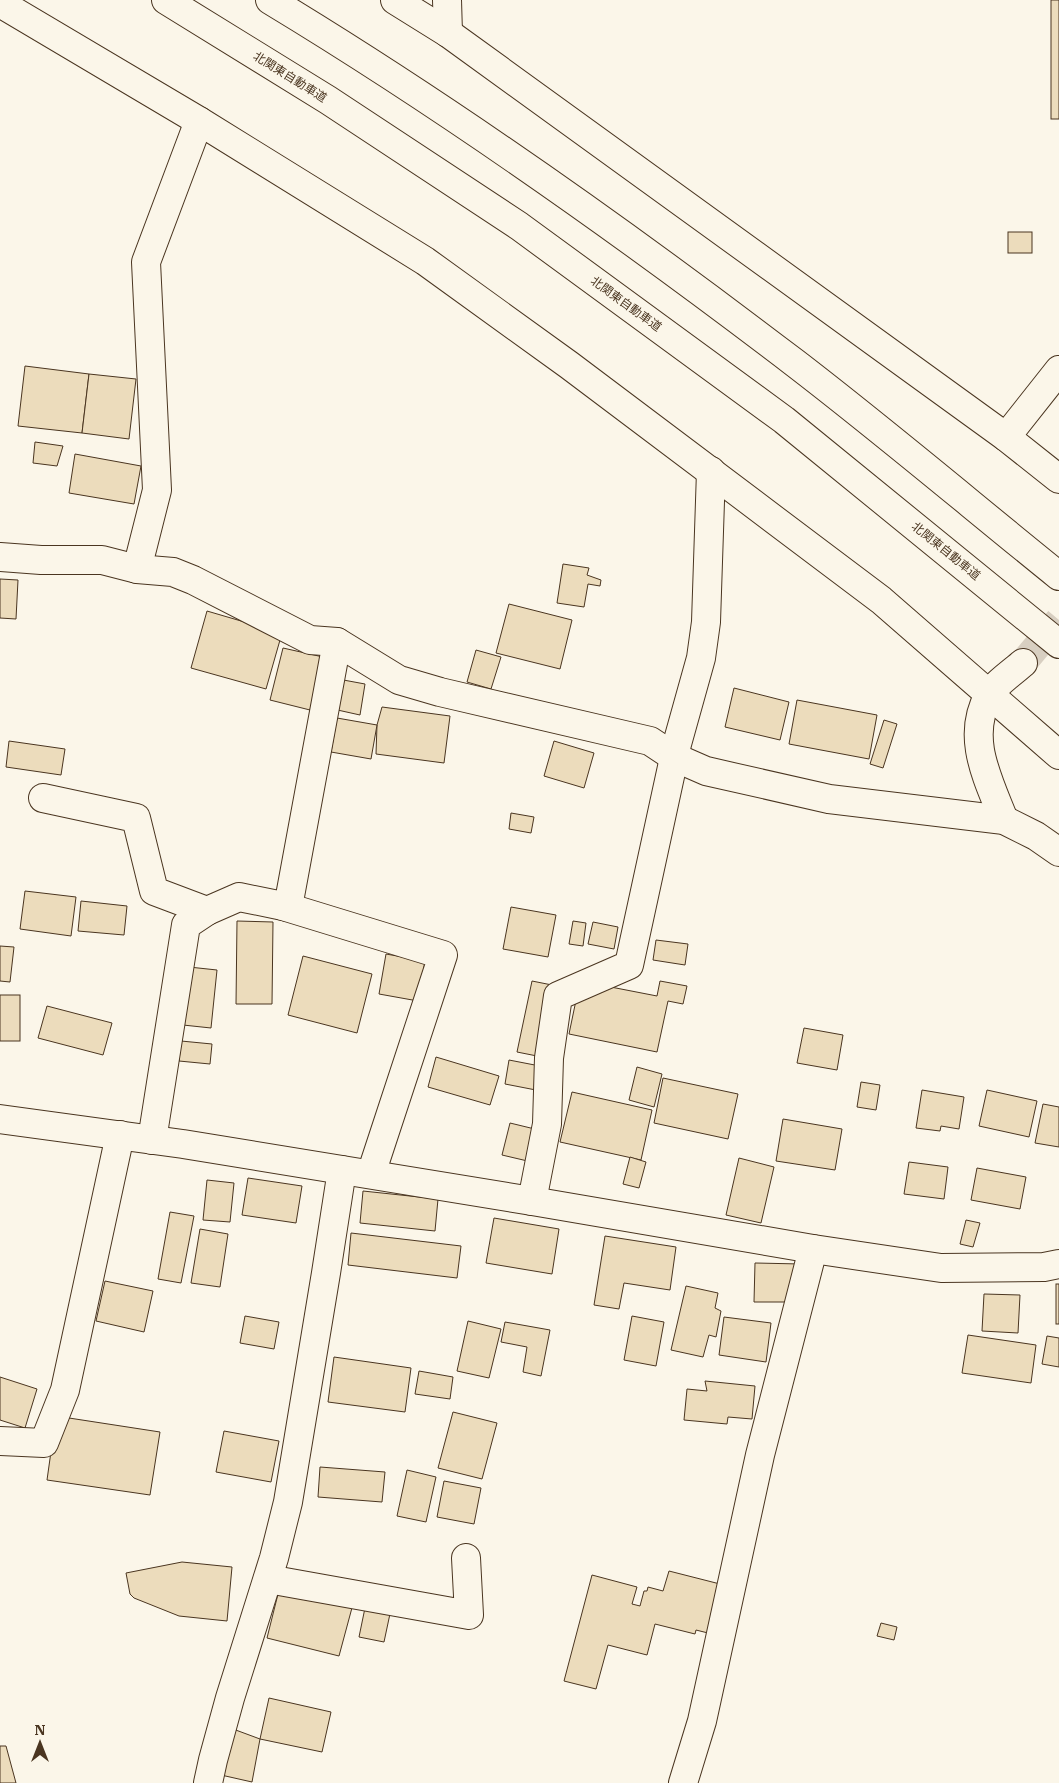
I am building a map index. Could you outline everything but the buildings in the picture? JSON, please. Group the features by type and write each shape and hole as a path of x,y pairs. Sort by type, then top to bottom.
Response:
{"main road":[{"name":"北関東自動車道","path":"166,0 328,100 519,226 784,420 1059,644"},
{"path":"270,0 354,51 549,181 796,364 1059,576"},
{"path":"395,0 448,33 1006,437 1059,479"},
{"path":"447,0 448,33"},
{"path":"0,3 199,121 425,261 570,365 881,600 1059,755"},
{"path":"137,569 157,490 146,262 199,121"},
{"path":"1006,437 1059,370"},
{"path":"532,1201 547,1124 550,1058 558,996 629,964 674,757 701,658 706,622 711,471"},
{"path":"0,557 41,560 102,560 137,569 173,572 193,580 310,640 338,642 399,680 440,692 650,741 674,757 706,771 829,799 1004,820 1036,836 1059,852"},
{"path":"152,1140 186,925 207,911 239,897 288,908 338,642"},
{"path":"1004,820 981,760 979,721 990,693 1023,663"},
{"path":"42,798 136,818 154,891 207,911"},
{"path":"283,906 443,955 371,1174"},
{"path":"0,1119 120,1135 371,1174 813,1249 941,1268 1044,1267 1059,1264"},
{"path":"0,1441 44,1443 62,1399 120,1135"},
{"path":"208,1783 230,1698 268,1579 288,1502 342,1170"},
{"path":"683,1783 702,1721 760,1456 813,1249"},
{"path":"268,1579 469,1614 466,1558"}],"tunnel":[{"path":"1023,663 1059,620"}]}
